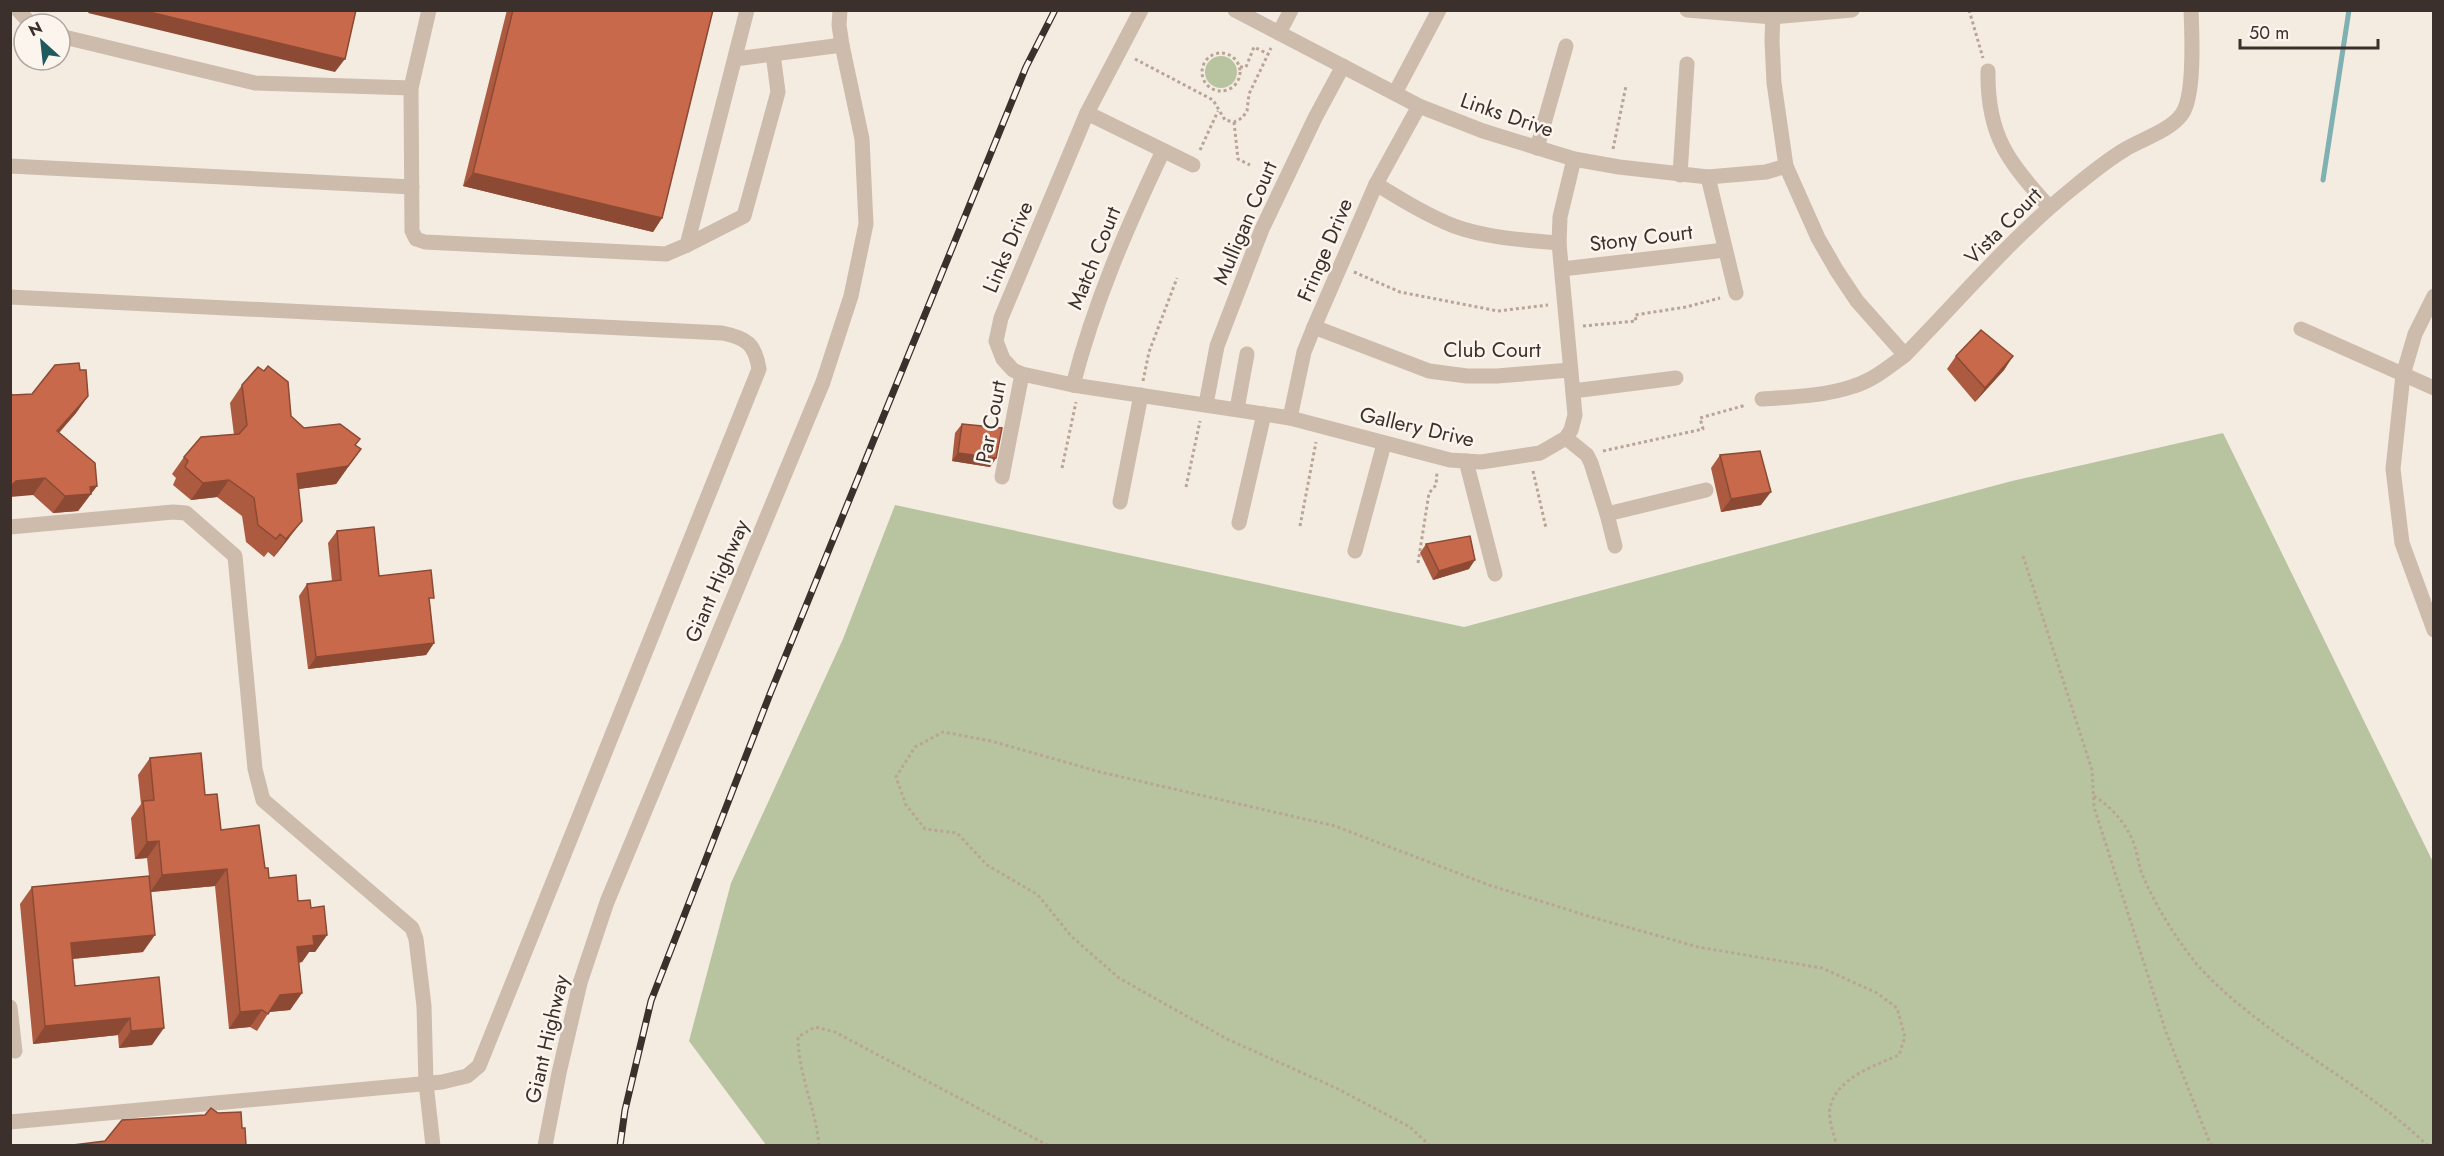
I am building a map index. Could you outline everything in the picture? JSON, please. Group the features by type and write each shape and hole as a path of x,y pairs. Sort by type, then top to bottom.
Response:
{"street":[{"path":"429,10 411,88 412,231 416,238 425,242 666,254 744,216 778,92 773,54"},
{"path":"687,245 747,10"},
{"name":"Giant Highway","path":"545,1146 580,983 607,902 823,382 851,296 866,224 862,139 842,45 840,18 830,10"},
{"name":"Links Drive","path":"1017,372 1003,359 996,341 1001,318 1087,113 1142,10"},
{"name":"Links Drive","path":"1235,10 1419,106 1483,131 1574,159 1708,177 1766,172 1786,166"},
{"path":"1279,33 1291,10"},
{"path":"1395,93 1439,10"},
{"path":"1687,10 1773,14 1852,10"},
{"name":"Vista Court","path":"1762,399 1810,396 1854,386 1881,373 1905,355 2049,207 2097,168 2125,149 2171,124 2182,114 2188,99 2191,75 2191,10"},
{"path":"1773,14 1774,83 1786,166 1818,238 1837,271 1857,301 1905,355"},
{"path":"72,39 255,83 411,88"},
{"path":"735,59 842,45"},
{"path":"1537,148 1566,46"},
{"path":"1680,175 1687,64"},
{"name":"Mulligan Court","path":"1206,404 1217,346 1262,229 1315,118 1343,66"},
{"path":"1988,71 1988,96 1992,123 2006,153 2025,180 2049,207"},
{"name":"Fringe Drive","path":"1290,418 1304,352 1314,327 1376,184 1419,106"},
{"path":"1087,113 1193,165"},
{"name":"Match Court","path":"1076,385 1085,339 1128,225 1163,151"},
{"path":"1574,159 1560,218 1559,243 1575,415 1566,438 1587,455 1615,546"},
{"path":"10,166 412,187"},
{"path":"1708,177 1736,293"},
{"path":"1376,184 1421,211 1455,226 1490,236 1559,243"},
{"name":"Stony Court","path":"1562,269 1725,250"},
{"path":"2433,296 2415,334 2403,375 2393,469 2402,543 2433,630"},
{"path":"10,297 722,333 735,336 752,345 759,369 479,1065 467,1076 426,1083 10,1122"},
{"name":"Club Court","path":"1314,327 1429,371 1467,376 1497,376 1570,370"},
{"path":"2301,329 2433,388"},
{"path":"1237,409 1248,354"},
{"name":"Gallery Drive","path":"1017,372 1076,385 1290,418 1439,458 1481,462 1529,455 1540,453 1566,438"},
{"name":"Par Court","path":"1002,477 1017,372"},
{"path":"1573,391 1676,378"},
{"path":"1120,502 1141,395"},
{"path":"1239,523 1264,414"},
{"path":"1355,551 1384,444"},
{"path":"1466,461 1495,574"},
{"path":"1607,514 1706,490"},
{"path":"10,527 173,512 186,513 235,556 255,769 263,800 412,928 417,939 424,1006 426,1083 433,1146"},
{"path":"10,1007 15,1051"}],"path":[{"path":"1969,10 1988,71"},
{"path":"1119,51 1213,100 1225,120 1234,122 1242,118 1247,111 1249,94 1279,33"},
{"path":"1240,67 1246,66 1254,47 1269,54"},
{"path":"1225,53 1233,56 1240,67 1239,78 1231,88 1218,91 1210,87 1205,82 1202,70 1204,63 1212,55 1225,53"},
{"path":"1609,165 1626,86"},
{"path":"1205,96 1210,87"},
{"path":"1193,165 1218,111"},
{"path":"1234,122 1238,159 1250,165"},
{"path":"1340,266 1400,292 1498,311 1565,303"},
{"path":"1141,395 1149,352 1177,278"},
{"path":"1567,328 1636,321 1635,315 1686,307 1736,293"},
{"path":"1062,468 1076,385"},
{"path":"1587,455 1703,429 1700,418 1762,399"},
{"path":"1186,487 1198,426 1206,404"},
{"path":"1300,526 1319,426"},
{"path":"1529,455 1546,528"},
{"path":"1418,563 1429,493 1436,485 1439,458"},
{"path":"2023,556 2092,771 2094,807 2166,1032 2211,1146"},
{"path":"1430,1146 1410,1127 1336,1088 1227,1039 1119,978 1071,936 1038,895 987,865 957,833 925,829 906,805 896,777 915,747 943,732 991,741 1111,775 1335,826 1489,885 1698,947 1822,968 1877,993 1897,1008 1905,1037 1899,1055 1863,1071 1840,1089 1830,1109 1837,1146"},
{"path":"2094,796 2107,804 2123,823 2133,840 2142,872 2162,914 2202,969 2262,1023 2381,1107 2428,1146"},
{"path":"819,1146 817,1127 798,1058 798,1037 815,1027 835,1032 1049,1146"}],"green space":[{"path":"1221,56 1233,60 1237,72 1233,84 1221,88 1209,84 1205,72 1209,60"},
{"path":"2223,433 2433,862 2433,1145 766,1145 689,1041 731,883 843,639 895,505 1464,627 2012,481"}],"building":[{"path":"141,10 356,10 345,59"},
{"path":"513,10 713,10 662,218 473,173"},
{"path":"1981,330 2013,356 1985,388 1956,356"},
{"path":"79,363 80,370 86,370 88,396 57,431 95,463 97,486 90,487 91,494 65,496 45,478 16,481 10,487 10,393 13,395 32,394 55,365"},
{"path":"268,366 288,382 291,416 304,428 340,424 360,439 355,445 361,449 348,466 297,474 302,521 286,539 280,534 276,539 258,525 254,498 229,480 203,483 185,467 188,461 184,457 201,437 239,434 247,425 242,385 258,367 264,371"},
{"path":"962,424 1002,428 996,458 958,453"},
{"path":"1760,451 1771,492 1731,499 1720,455"},
{"path":"374,527 379,576 431,570 434,598 429,598 434,643 316,657 307,584 341,580 337,531"},
{"path":"1470,536 1475,560 1439,571 1426,544"},
{"path":"201,753 205,795 217,794 221,830 259,825 265,868 268,868 269,878 296,875 298,901 310,900 311,908 324,906 327,935 313,936 314,945 297,947 302,993 280,995 268,1014 262,1010 240,1012 227,869 162,875 159,841 147,842 143,801 154,800 150,758"},
{"path":"149,876 155,935 71,943 75,986 159,977 164,1028 131,1031 130,1018 45,1026 32,887"},
{"path":"211,1108 218,1113 241,1112 246,1146 65,1146 105,1141 122,1120 205,1115"}],"waterway":[{"path":"2323,180 2349,10"}],"railway":[{"path":"620,1146 625,1110 651,1001 770,694 1026,67 1055,10"}]}
